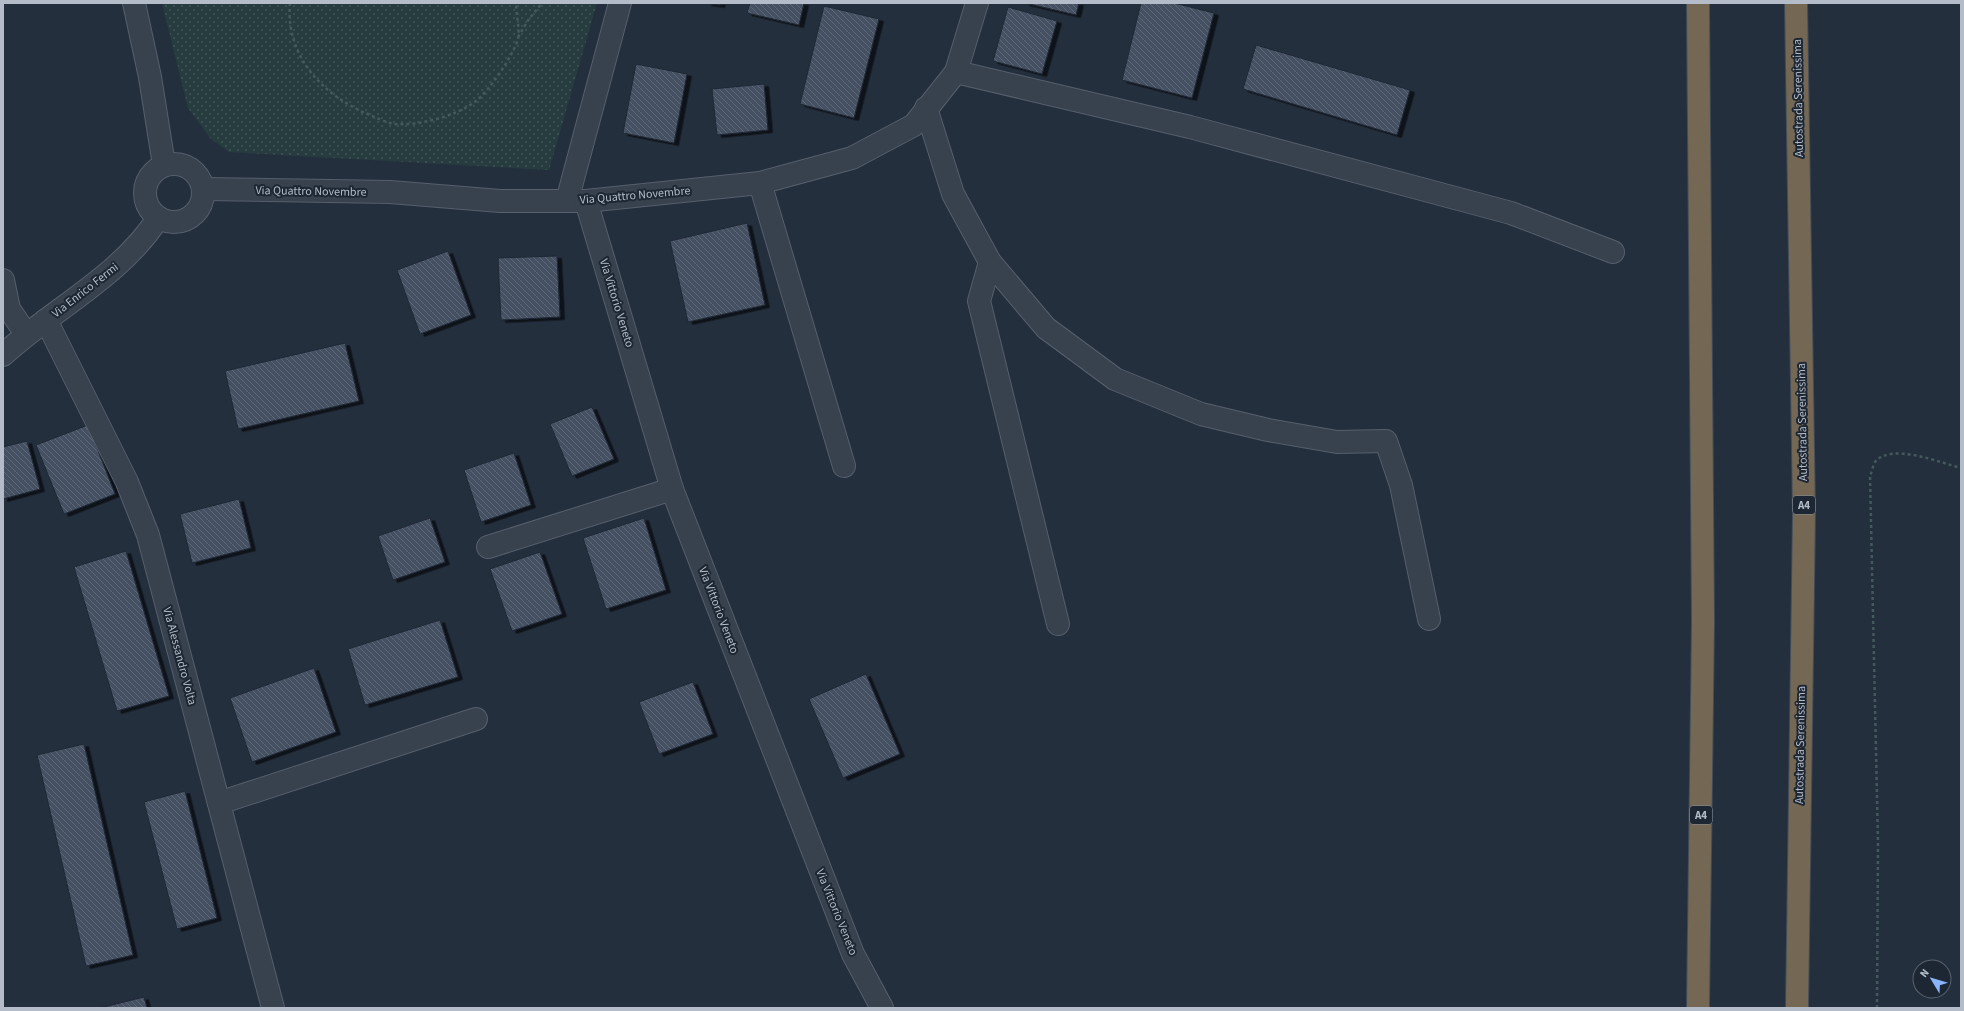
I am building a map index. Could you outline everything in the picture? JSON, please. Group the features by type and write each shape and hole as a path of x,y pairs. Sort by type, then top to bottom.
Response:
{"highway":[{"name":"A4","path":"1698,3 1703,614 1698,1008"},
{"name":"Autostrada Serenissima","path":"1796,3 1804,513 1797,1008"}],"street":[{"path":"134,3 150,77 164,164"},
{"path":"577,201 620,3"},
{"name":"Via Quattro Novembre","path":"204,190 390,192 500,201 577,201 760,182 852,158 914,125 956,72 977,3"},
{"path":"956,72 1190,127 1511,213 1613,252"},
{"path":"926,108 953,194 990,262 1046,328 1115,379 1201,414 1268,430 1337,442 1386,442 1401,485 1429,619"},
{"path":"179,163 193,169 202,181 204,190 202,205 196,213 184,221 170,222 158,218 148,207 145,194 146,183 151,174 164,164 179,163"},
{"path":"760,182 844,466"},
{"name":"Via Vittorio Veneto","path":"577,201 672,489 853,954 882,1008"},
{"name":"Via Enrico Fermi","path":"3,355 26,334 120,263 147,236 158,218"},
{"path":"990,262 979,301 1058,624"},
{"path":"3,280 9,309 26,334"},
{"name":"Via Alessandro Volta","path":"46,320 127,482 148,535 273,1008"},
{"path":"488,547 672,489"},
{"path":"219,803 476,719"}],"path":[{"path":"290,3 289,16 294,41 304,64 317,81 352,108 395,124 446,117 476,101 506,64 529,19 542,3"},
{"path":"516,3 518,38"},
{"path":"1877,1008 1878,844 1870,476 1875,462 1887,454 1904,453 1961,468"}],"green space":[{"path":"162,3 597,3 549,170 229,152 211,139 188,108"}],"building":[{"path":"707,3 721,3 720,5"},
{"path":"750,3 804,3 799,25 747,13"},
{"path":"1025,3 1079,3 1076,15"},
{"path":"1141,3 1174,3 1214,13 1192,98 1122,80"},
{"path":"824,6 879,19 854,118 800,104"},
{"path":"1008,7 1057,21 1042,74 993,61"},
{"path":"1256,45 1410,90 1397,135 1243,89"},
{"path":"636,64 687,74 674,143 623,133"},
{"path":"764,84 768,130 717,135 712,89"},
{"path":"747,223 765,305 688,322 670,241"},
{"path":"448,251 471,315 420,334 397,270"},
{"path":"557,256 560,317 501,320 498,258"},
{"path":"345,343 359,401 238,429 225,371"},
{"path":"592,407 614,459 572,476 550,424"},
{"path":"88,425 115,494 64,514 36,445"},
{"path":"27,441 40,489 3,499 3,447"},
{"path":"514,453 531,505 481,522 464,470"},
{"path":"239,499 251,548 192,563 180,514"},
{"path":"430,518 445,562 393,580 378,536"},
{"path":"644,518 666,590 606,609 583,538"},
{"path":"126,551 169,696 117,711 74,567"},
{"path":"540,552 562,614 512,631 490,569"},
{"path":"440,620 458,677 365,705 348,649"},
{"path":"314,668 336,732 252,762 230,698"},
{"path":"866,674 900,754 843,778 809,699"},
{"path":"693,682 713,734 659,754 639,702"},
{"path":"84,744 133,955 86,966 37,755"},
{"path":"185,791 217,918 177,929 144,802"},
{"path":"144,997 147,1008 100,1008"}]}
